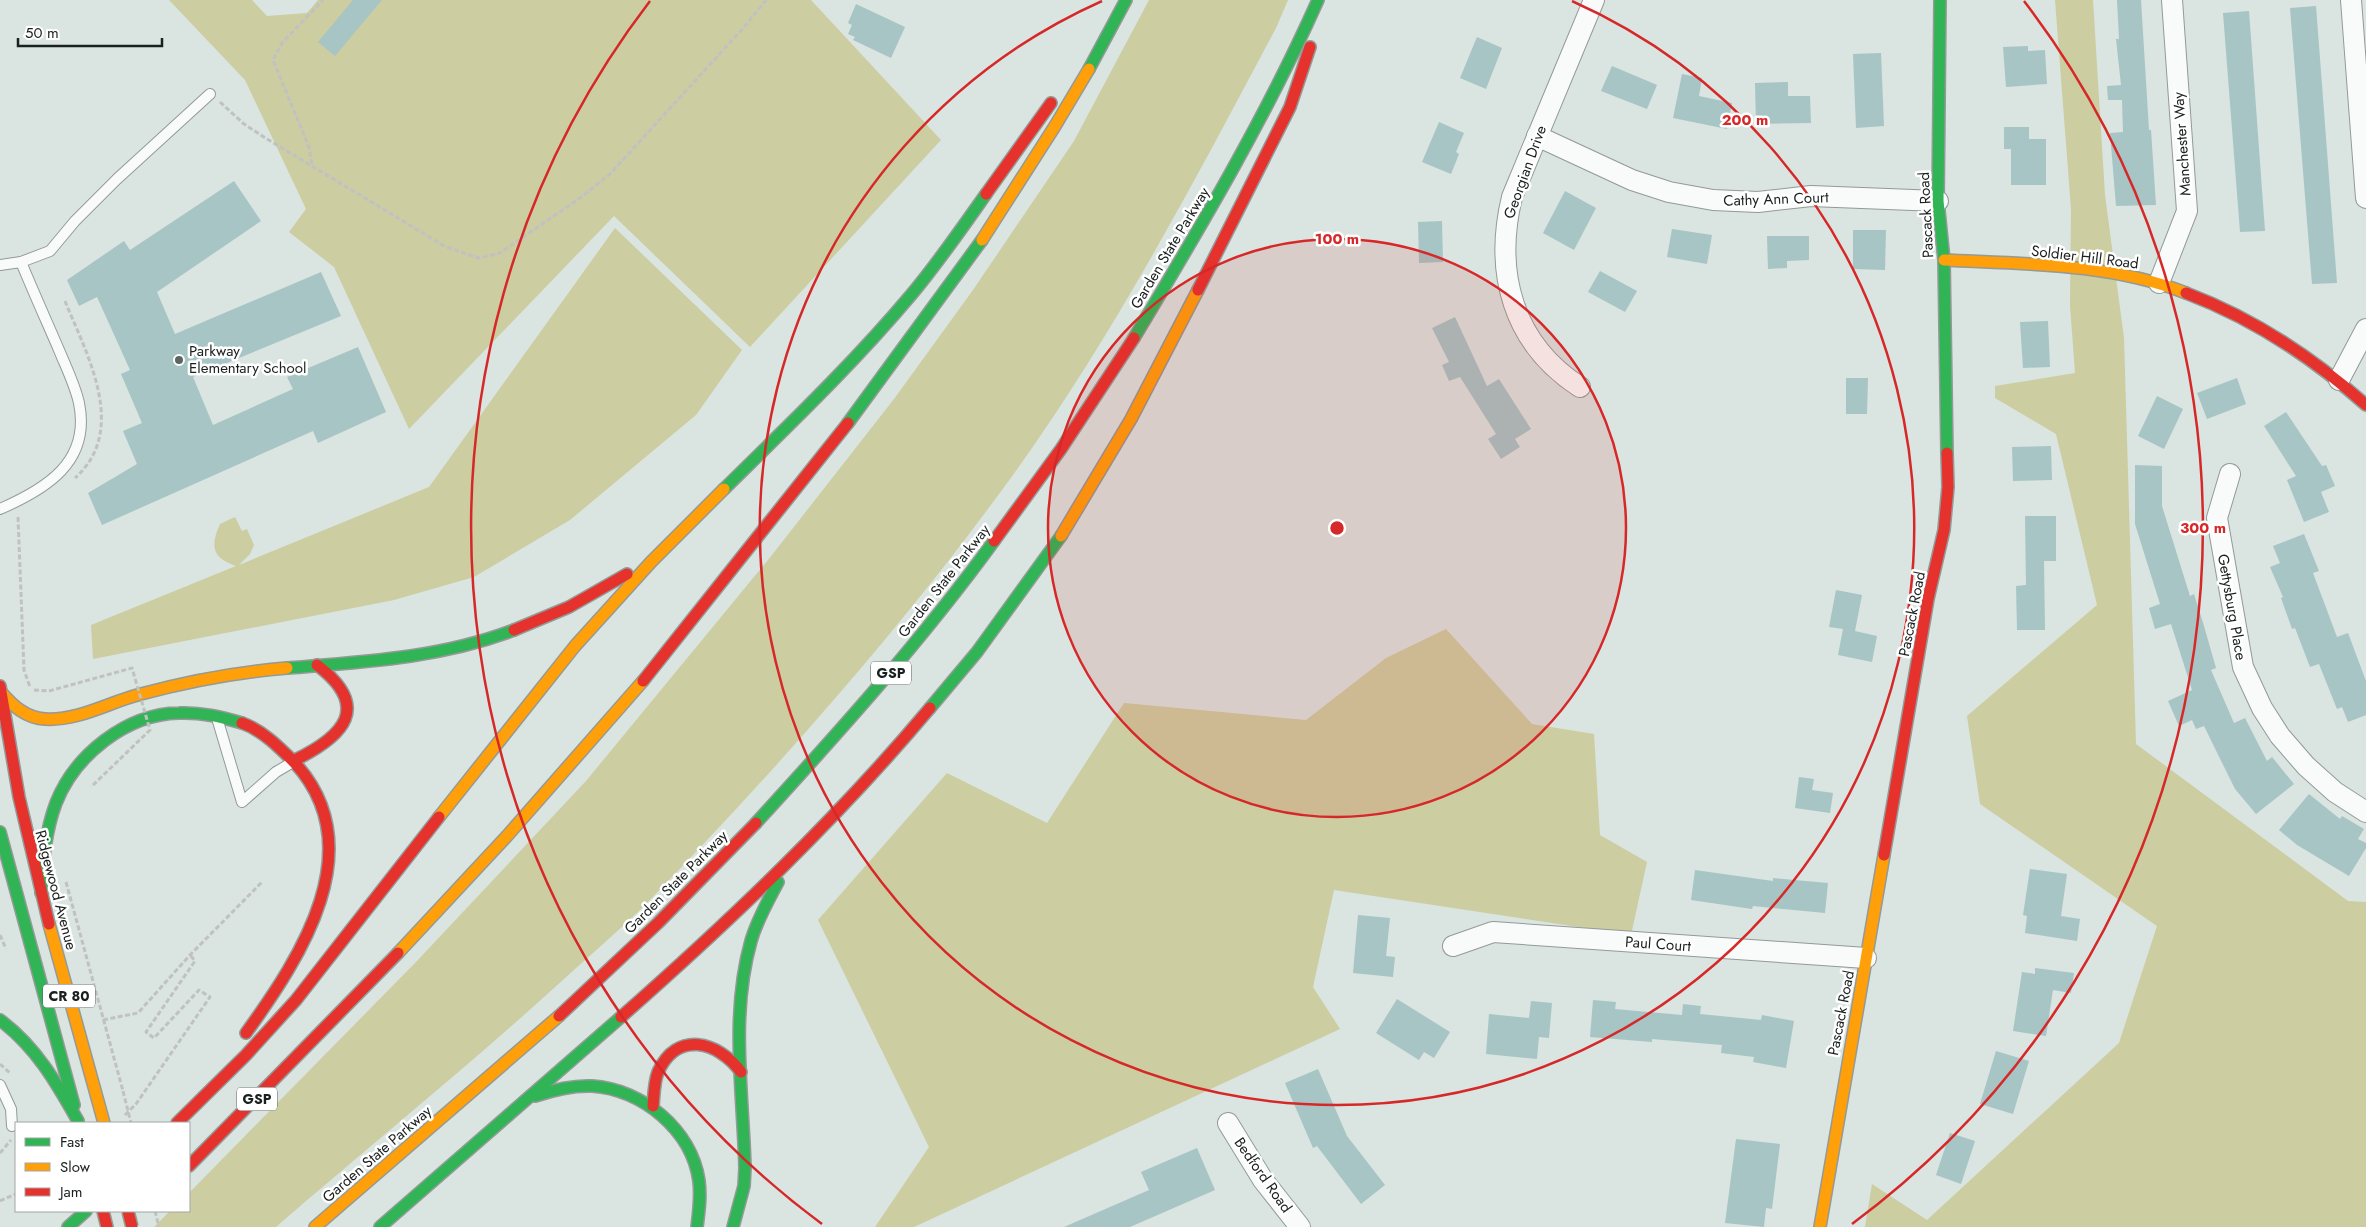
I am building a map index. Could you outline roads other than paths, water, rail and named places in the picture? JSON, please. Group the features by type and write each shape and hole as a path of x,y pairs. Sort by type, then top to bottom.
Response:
{"main road":[{"name":"GSP","path":"190,1165 324,1031 461,886 609,721 737,565 852,420 934,307 1050,135 1126,0"},
{"name":"Garden State Parkway","path":"316,1227 498,1069 656,924 802,774 896,667 982,557 1107,381 1215,203 1318,0"},
{"path":"380,1227 652,991 790,861 872,774 948,686 1017,600 1080,508 1123,435 1178,330 1297,91 1325,0"},
{"name":"Pascack Road","path":"1820,1227 1848,1052 1928,599 1944,530 1948,487 1944,260 1938,201 1940,0"},
{"path":"1068,80 1120,12"},
{"path":"178,1122 260,1041 305,990 563,660 659,552 804,412 893,316 954,240 1016,148 1057,96"},
{"name":"Soldier Hill Road","path":"1944,260 2110,272 2159,283 2206,299 2258,324 2300,350 2339,380 2366,405"},
{"path":"0,689 18,708 31,717 57,719 132,696 245,672 404,657 450,650 485,641 530,624 585,599 612,585 659,552"},
{"path":"295,760 333,739 346,720 346,701 340,686 317,665"},
{"name":"Ridgewood Avenue","path":"0,689 19,804 41,893 104,1122"},
{"path":"41,893 46,843 53,810 62,790 84,758 112,733 143,719 180,712 216,714 252,726 276,742 295,760 316,794 327,827 329,846 324,885 318,906 286,973 240,1041"},
{"name":"CR 80","path":"0,832 78,1122"},
{"path":"733,1227 744,1186 745,1168 740,1007 750,947 768,901 790,861"},
{"path":"0,1020 22,1035 32,1045 78,1122"},
{"path":"653,1106 656,1079 661,1066 667,1057 684,1046 705,1044 715,1048 726,1054 741,1072"},
{"path":"178,1122 228,1056"},
{"path":"527,1099 548,1091 584,1086 618,1090 653,1106 685,1142 695,1164 701,1205 697,1227"},
{"path":"68,1226 85,1212"},
{"path":"102,1212 107,1227"},
{"path":"128,1212 132,1227"},
{"path":"125,1227 141,1212"}],"street":[{"name":"Georgian Drive","path":"1580,387 1549,361 1531,339 1517,314 1508,284 1504,256 1505,224 1512,197 1594,0"},
{"name":"Manchester Way","path":"2159,283 2187,211 2172,0"},
{"path":"2351,0 2366,198"},
{"name":"Cathy Ann Court","path":"1537,136 1632,180 1669,192 1713,200 1758,202 1811,196 1938,201"},
{"path":"2339,380 2366,329"},
{"name":"Gettysburg Place","path":"2230,474 2217,518 2243,667 2262,708 2280,736 2306,766 2335,792 2366,812"},
{"name":"Paul Court","path":"1453,946 1493,932 1866,958"},
{"name":"Bedford Road","path":"1228,1122 1263,1180 1300,1227"}],"lane":[{"path":"0,265 21,262 50,251 75,221 111,185 210,94"},
{"path":"0,509 47,485 61,473 70,460 76,446 81,419 78,399 71,378 21,262"},
{"path":"216,714 242,802 276,772 295,760"},
{"path":"0,1085 11,1109 14,1130"}],"place":[{"name":"Parkway Elementary School","path":"179,360"}]}
